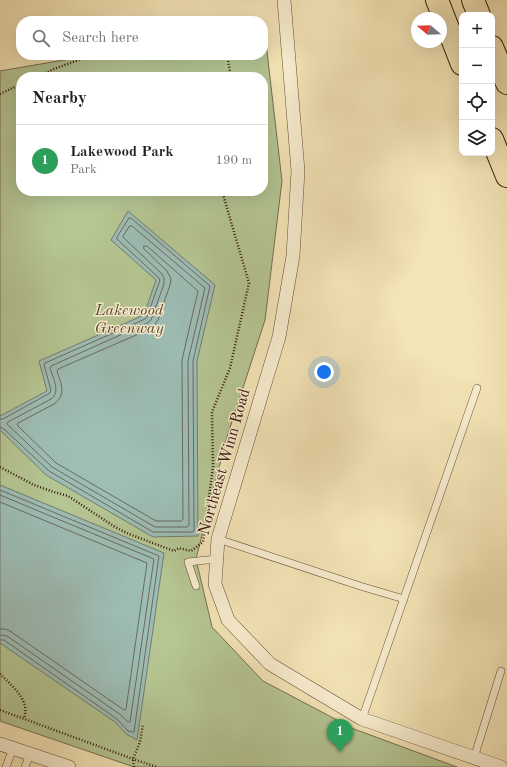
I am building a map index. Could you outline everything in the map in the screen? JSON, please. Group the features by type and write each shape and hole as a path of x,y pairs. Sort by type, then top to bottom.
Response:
{"highway":[{"path":"431,0 439,12"},
{"path":"437,0 441,12"},
{"path":"473,0 478,12"},
{"path":"447,27 459,57"},
{"path":"492,48 507,83"},
{"path":"495,146 507,176"}],"street":[{"name":"Northeast Winn Road","path":"284,0 298,171 293,256 279,337 218,540 215,584 228,620 270,664 362,719 501,767"},
{"path":"0,744 69,767"}],"lane":[{"path":"362,719 477,388"},
{"path":"218,540 404,599"},
{"path":"196,586 188,562 217,559"},
{"path":"474,758 501,671"},
{"path":"6,767 13,748"},
{"path":"25,767 30,754"}],"path":[{"path":"48,72 78,60"},
{"path":"228,60 230,72"},
{"path":"0,94 16,86"},
{"path":"0,467 34,485 68,496 115,527 129,534 174,551 179,548 191,551 203,542 214,467 212,412 230,368 249,283 223,196"},
{"path":"0,674 23,700 26,712 24,719"},
{"path":"0,710 157,767"},
{"path":"134,767 132,759 140,742 143,724"}],"green space":[{"name":"Lakewood Greenway","path":"64,60 268,60 282,181 265,320 226,440 196,559 212,627 263,681 354,729 457,767 134,767 0,721 0,71"}],"water":[{"path":"128,211 215,285 197,361 198,536 153,537 46,475 0,430 0,416 47,391 39,361 144,315 156,280 111,240"},
{"path":"0,485 164,553 137,740 126,734 115,722 0,643"}],"place":[{"name":"Lakewood Park","path":"340,752"}]}
